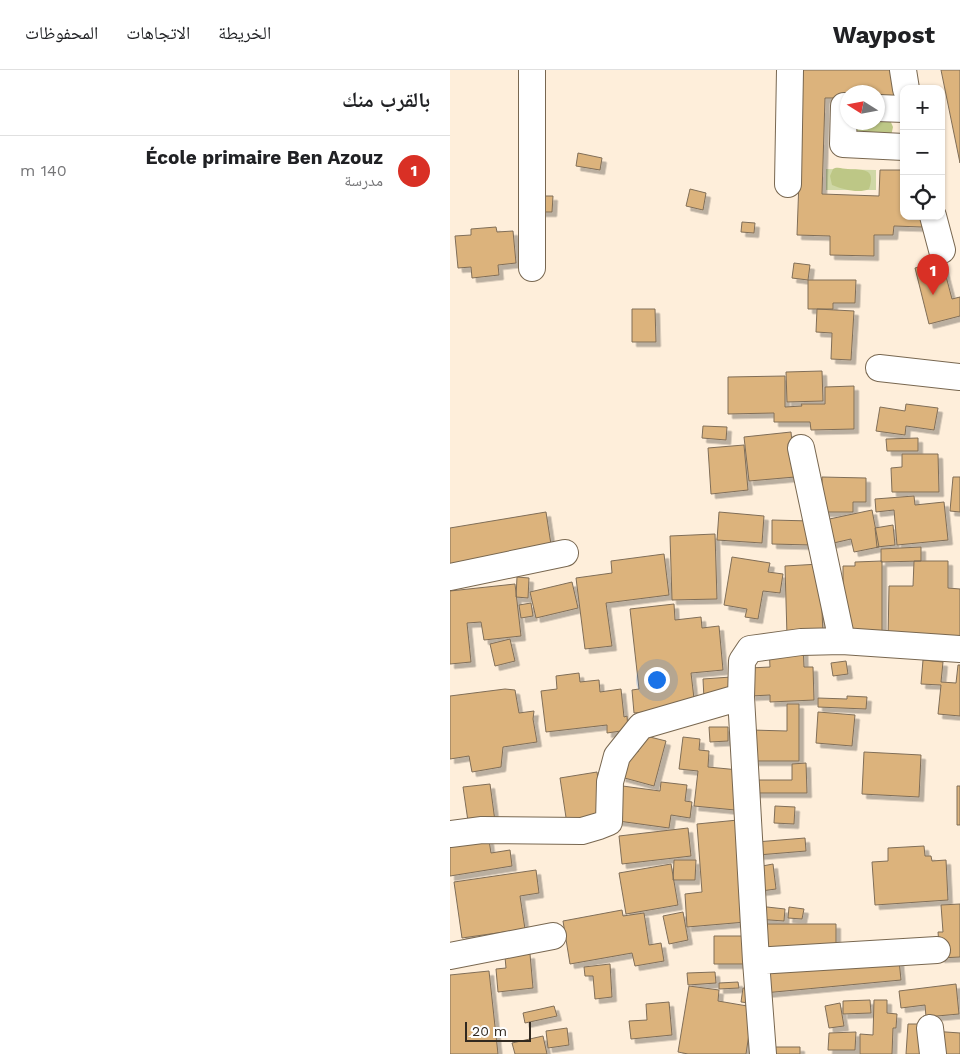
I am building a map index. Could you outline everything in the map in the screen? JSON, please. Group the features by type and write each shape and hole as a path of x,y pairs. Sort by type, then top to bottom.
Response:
{"street":[{"path":"532,70 532,268"},
{"path":"788,184 790,70"},
{"path":"903,70 905,85"},
{"path":"885,108 900,109"},
{"path":"843,130 843,144 900,147"},
{"path":"934,220 942,250"},
{"path":"879,368 960,377"},
{"path":"801,448 842,641"},
{"path":"450,577 565,553"},
{"path":"763,1054 741,697 742,661 750,649 801,642 842,641 960,649"},
{"path":"450,834 482,830 582,831 609,822 610,782 617,756 641,726 741,697"},
{"path":"450,956 553,936"},
{"path":"756,961 937,950"},
{"path":"930,1028 933,1054"}],"green space":[{"path":"885,118 890,120 893,127 891,136 857,135 855,130 885,130"},
{"path":"835,168 866,171 871,177 869,189 856,191 832,185 830,176"},
{"path":"826,169 876,170 876,190 826,190"}],"building":[{"path":"803,70 897,70 896,100 885,99 885,85 840,85 840,98 825,98 822,194 879,196 880,170 900,170 900,220 922,220 922,227 894,226 893,235 874,235 874,256 830,255 830,236 797,235"},
{"path":"941,70 960,70 960,163 945,85"},
{"path":"578,153 602,158 600,170 576,166"},
{"path":"690,189 706,193 703,210 686,206"},
{"path":"539,196 553,196 552,212 539,212"},
{"path":"742,222 755,223 754,233 741,232"},
{"path":"496,227 497,232 513,231 516,263 498,265 499,275 472,278 471,267 458,268 455,236 471,235 471,229"},
{"path":"942,261 952,299 960,297 960,316 929,324 915,268"},
{"path":"794,263 810,265 808,280 792,278"},
{"path":"808,280 856,280 855,303 833,303 833,309 808,309"},
{"path":"632,309 655,309 656,342 632,342"},
{"path":"817,309 854,311 851,360 831,359 832,333 816,332"},
{"path":"822,371 823,401 787,402 786,372"},
{"path":"785,376 785,407 802,406 801,404 825,404 825,387 854,386 854,429 811,430 810,422 774,422 774,413 728,414 728,377"},
{"path":"906,404 938,408 934,430 906,426 905,435 876,431 880,407 905,411"},
{"path":"703,426 727,427 726,440 702,438"},
{"path":"791,432 795,477 749,481 744,437"},
{"path":"918,438 918,451 887,451 886,439"},
{"path":"744,445 748,490 711,494 708,448"},
{"path":"902,454 938,454 939,492 892,492 891,468 902,467"},
{"path":"822,477 866,478 866,502 853,502 853,512 822,512"},
{"path":"953,477 960,477 960,512 950,511"},
{"path":"914,496 915,505 944,502 948,540 897,545 894,510 876,512 875,499"},
{"path":"872,510 879,547 854,552 851,539 825,545 820,521"},
{"path":"546,512 552,551 450,568 450,528"},
{"path":"719,512 764,516 762,543 717,540"},
{"path":"772,520 811,521 811,545 772,544"},
{"path":"893,525 895,545 877,547 875,528"},
{"path":"715,534 717,599 672,600 670,536"},
{"path":"921,547 921,561 881,562 881,549"},
{"path":"664,554 669,595 606,603 612,646 585,649 576,578 612,573 611,561"},
{"path":"732,557 770,563 768,572 783,574 780,593 763,591 758,619 745,617 747,609 724,605"},
{"path":"882,561 882,636 843,636 843,566 855,566 855,562"},
{"path":"914,561 948,561 948,588 960,589 960,642 888,642 889,586 913,586"},
{"path":"820,564 823,634 787,636 785,566"},
{"path":"517,577 529,578 528,598 516,597"},
{"path":"572,582 578,608 536,618 530,592"},
{"path":"515,584 521,636 484,640 481,622 467,623 471,662 450,664 450,591"},
{"path":"531,603 533,616 521,618 519,605"},
{"path":"674,604 675,620 701,617 702,628 719,626 723,670 691,673 695,707 634,713 632,690 639,689 630,609"},
{"path":"510,639 515,661 495,666 490,644"},
{"path":"803,645 804,667 813,667 814,700 770,702 770,695 751,696 750,668 770,667 769,647"},
{"path":"923,660 943,662 941,682 956,683 958,665 960,665 960,716 938,714 941,685 921,684"},
{"path":"846,661 848,674 833,676 831,663"},
{"path":"579,673 580,682 599,680 600,692 621,689 624,717 627,716 628,730 607,733 607,725 546,732 541,691 557,689 556,676"},
{"path":"731,677 732,697 704,699 703,679"},
{"path":"505,689 515,690 519,713 534,711 533,719 537,742 503,747 501,767 472,772 469,756 450,759 450,696"},
{"path":"847,696 867,697 866,709 818,707 818,698 847,699"},
{"path":"787,704 799,704 799,761 750,761 751,730 787,731"},
{"path":"818,712 855,715 852,746 816,743"},
{"path":"709,727 728,727 728,741 710,742"},
{"path":"642,735 666,741 654,786 621,777 628,749 638,752"},
{"path":"683,737 700,739 699,750 709,751 708,767 739,770 735,810 694,806 698,771 679,769"},
{"path":"864,752 921,755 919,797 862,794"},
{"path":"806,763 807,793 754,793 753,780 792,780 792,764"},
{"path":"597,772 604,818 567,824 560,778"},
{"path":"661,782 687,785 685,801 692,802 690,818 671,815 669,828 611,820 615,785 660,791"},
{"path":"490,784 495,821 469,828 463,787"},
{"path":"957,786 960,786 960,825 957,825"},
{"path":"775,806 795,807 794,824 774,823"},
{"path":"738,820 746,922 687,927 685,894 702,892 697,824"},
{"path":"688,828 691,856 622,864 619,836"},
{"path":"488,834 491,853 510,850 512,866 450,876 450,841"},
{"path":"805,838 806,851 758,855 756,842"},
{"path":"924,846 925,856 931,856 932,861 946,860 948,900 875,905 872,862 888,861 888,848"},
{"path":"674,860 696,860 695,880 673,880"},
{"path":"671,864 678,905 626,914 619,873"},
{"path":"773,864 776,889 761,891 757,867"},
{"path":"536,870 539,893 520,896 525,929 462,938 454,882"},
{"path":"960,904 960,957 940,958 938,932 943,932 941,905"},
{"path":"758,906 785,909 784,921 756,919"},
{"path":"789,907 804,909 802,919 788,918"},
{"path":"622,910 623,916 644,913 649,945 661,943 664,961 635,966 632,953 570,964 563,921"},
{"path":"683,912 688,940 669,944 663,916"},
{"path":"761,924 836,924 836,954 760,954"},
{"path":"714,936 745,936 745,964 714,964"},
{"path":"530,954 533,988 498,992 496,969 506,968 505,957"},
{"path":"899,960 901,980 764,993 762,973"},
{"path":"610,964 612,997 595,999 593,976 585,976 584,967"},
{"path":"489,971 498,1054 450,1054 450,975"},
{"path":"715,972 716,983 688,985 687,973"},
{"path":"738,982 739,988 719,989 719,983"},
{"path":"956,984 959,1014 926,1017 925,1005 901,1008 899,991"},
{"path":"689,986 719,990 718,1001 753,1007 746,1054 688,1054 678,1052"},
{"path":"743,988 751,989 749,1003 741,1002"},
{"path":"870,1000 871,1013 843,1014 843,1001"},
{"path":"874,1000 887,1000 887,1013 897,1014 896,1028 893,1028 892,1054 860,1054 860,1034 873,1035"},
{"path":"669,1002 672,1035 631,1039 629,1021 647,1020 646,1004"},
{"path":"840,1003 844,1026 829,1028 825,1006"},
{"path":"554,1006 557,1016 525,1023 523,1013"},
{"path":"908,1024 926,1024 924,1054 906,1054"},
{"path":"567,1028 569,1045 548,1048 546,1031"},
{"path":"932,1031 960,1033 960,1054 931,1054"},
{"path":"856,1032 855,1050 828,1050 829,1033"},
{"path":"543,1036 547,1054 515,1054 512,1043"},
{"path":"764,1047 800,1047 800,1054 764,1054"}],"place":[{"name":"École primaire Ben Azouz","path":"933,295"}]}
